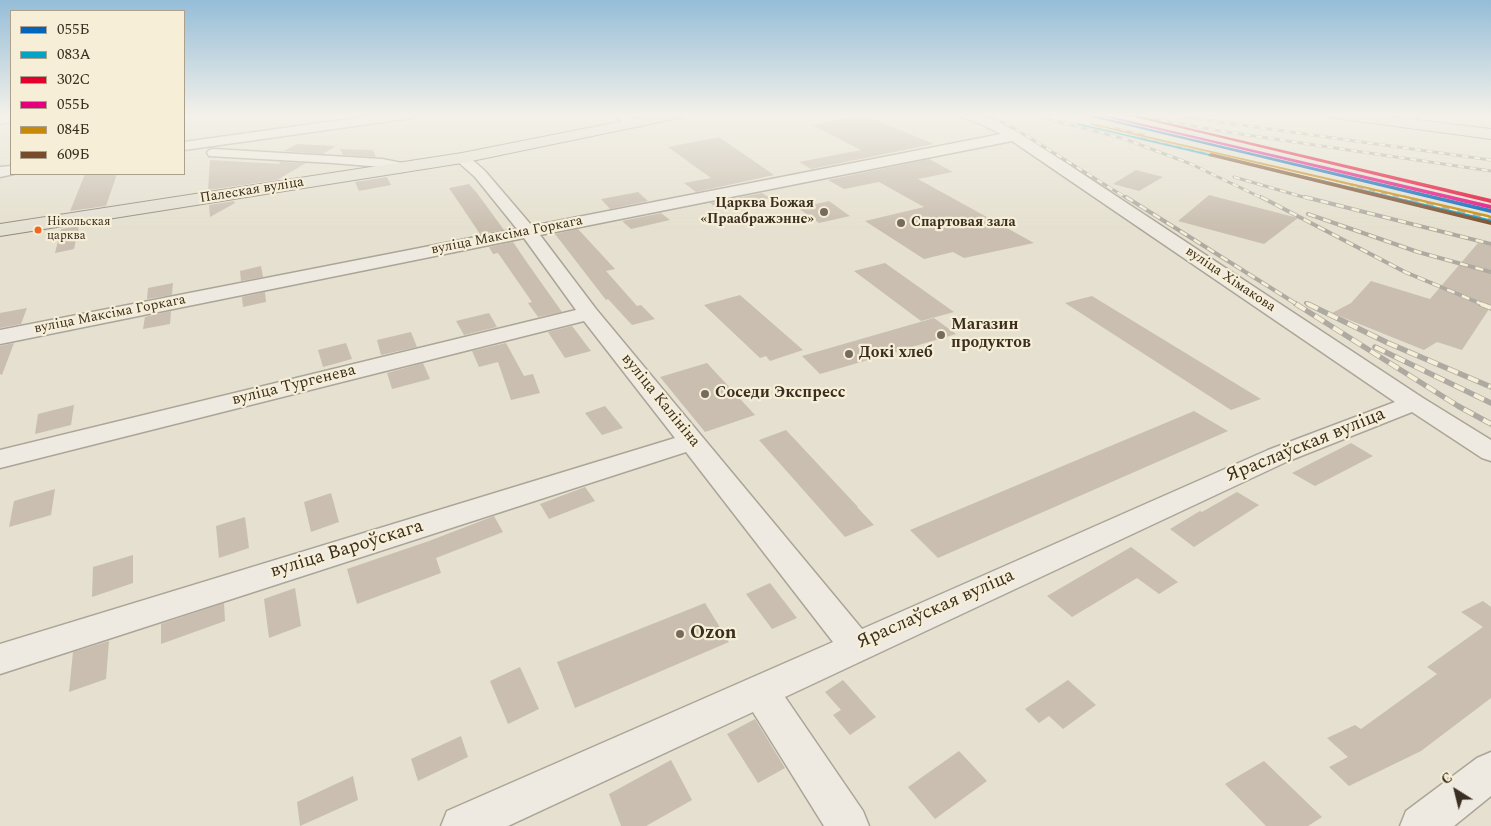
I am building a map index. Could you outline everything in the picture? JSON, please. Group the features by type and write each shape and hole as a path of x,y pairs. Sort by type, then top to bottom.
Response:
{"main road":[{"name":"Палеская вуліца","path":"0,230 324,175 402,167 489,153"}],"street":[{"path":"195,153 308,158 402,167"},
{"name":"вуліца Максіма Горкага","path":"0,337 930,153"},
{"name":"вуліца Хімакова","path":"1039,153 1491,452"},
{"path":"308,158 321,164 324,175"},
{"name":"вуліца Калініна","path":"462,158 480,174 528,232 589,313 856,646"},
{"name":"Палеская вуліца","path":"324,175 341,165 362,162"},
{"name":"вуліца Тургенева","path":"0,459 589,313"},
{"name":"Яраслаўская вуліца","path":"462,826 1277,456 1414,402"},
{"name":"вуліца Вароўскага","path":"0,659 693,441"},
{"path":"760,691 848,826"},
{"path":"1421,826 1491,771"}],"building":[{"path":"304,153 325,153 323,154"},
{"path":"342,153 374,153 376,157 343,155"},
{"path":"676,153 742,153 774,175 696,192 684,183 711,178"},
{"path":"848,153 892,153 811,169 799,162"},
{"path":"929,159 953,172 918,179 1034,243 964,258 953,252 924,259 865,221 924,207 879,182 844,189 828,180"},
{"path":"210,160 280,164 279,162 306,163 277,180 208,190"},
{"path":"1136,170 1163,177 1139,191 1113,184"},
{"path":"85,175 117,175 106,206 70,211"},
{"path":"387,177 391,185 359,191 355,182"},
{"path":"469,184 504,230 480,234 449,188"},
{"path":"638,192 648,201 610,209 601,199"},
{"path":"762,193 770,198 718,209 710,203"},
{"path":"1209,195 1298,218 1264,244 1178,221"},
{"path":"234,201 235,203 210,217 209,205"},
{"name":"Царква Божая «Праабражэнне»","path":"829,201 850,216 819,223 798,208"},
{"path":"661,213 670,220 631,229 622,221"},
{"path":"79,226 74,249 55,253 61,229"},
{"path":"578,229 615,269 606,271 637,306 641,305 655,319 632,325 608,299 606,300 555,234"},
{"path":"513,242 562,312 538,317 528,303 532,302 498,253 493,254 489,247"},
{"path":"1478,243 1491,246 1491,306 1462,350 1437,342 1424,350 1332,313 1351,303 1371,281 1430,299"},
{"path":"885,263 954,312 921,321 854,271"},
{"path":"261,266 263,277 241,281 240,271"},
{"path":"173,283 172,295 147,299 148,288"},
{"path":"265,292 266,302 243,307 242,297"},
{"path":"740,295 803,350 770,361 766,356 760,358 704,305"},
{"path":"1092,296 1261,399 1231,410 1065,303"},
{"path":"27,308 21,324 0,328 0,313"},
{"path":"171,311 170,324 143,329 145,317"},
{"path":"489,313 497,327 464,335 456,321"},
{"name":"Докі хлеб","path":"934,318 956,334 820,374 802,356"},
{"path":"572,326 591,351 565,358 548,332"},
{"path":"411,332 417,347 381,355 377,340"},
{"path":"14,343 2,375 0,374 0,346"},
{"path":"346,343 352,359 323,367 318,350"},
{"path":"506,343 524,376 533,374 540,393 511,400 498,362 479,367 472,351"},
{"path":"423,363 430,379 392,389 387,373"},
{"path":"707,363 755,415 705,432 660,377"},
{"path":"74,405 71,425 35,434 38,414"},
{"path":"605,406 623,428 602,435 585,413"},
{"path":"1194,411 1228,431 938,558 910,530"},
{"path":"786,430 874,525 845,537 759,440"},
{"path":"1351,443 1373,456 1315,486 1292,473"},
{"path":"585,487 595,501 549,519 540,504"},
{"path":"55,489 51,515 9,527 14,501"},
{"path":"1237,492 1259,505 1194,547 1170,529 1200,511 1202,512"},
{"path":"331,493 339,522 311,532 304,502"},
{"path":"494,516 503,532 436,558 441,573 357,604 347,569"},
{"path":"245,517 249,548 219,558 216,526"},
{"path":"1131,547 1178,582 1159,594 1137,578 1072,617 1047,596"},
{"path":"133,555 133,583 92,597 93,567"},
{"path":"770,583 797,618 772,629 746,594"},
{"path":"295,588 301,626 269,638 264,599"},
{"path":"1483,601 1491,607 1491,698 1421,751 1349,786 1329,767 1348,757 1327,738 1355,725 1361,729 1437,674 1427,667 1483,627 1461,612"},
{"path":"224,603 225,621 161,644 161,624"},
{"path":"705,603 729,642 575,708 557,662"},
{"path":"109,641 106,679 69,692 73,652"},
{"path":"520,667 539,709 508,724 490,681"},
{"path":"843,680 876,717 850,735 833,715 841,710 825,692"},
{"path":"1068,680 1096,705 1063,729 1049,716 1039,723 1025,709"},
{"path":"755,719 785,768 758,783 727,734"},
{"path":"461,736 468,757 418,781 411,759"},
{"path":"959,751 987,781 935,819 908,787"},
{"path":"671,760 692,800 646,826 621,826 609,794"},
{"path":"1264,761 1322,817 1308,826 1266,826 1225,784"},
{"path":"353,776 358,800 300,826 297,802"}],"railway":[{"path":"1053,153 1128,199"},
{"path":"1161,153 1191,164 1264,199"},
{"path":"1201,153 1211,155"},
{"path":"1366,153 1491,171"},
{"path":"1438,153 1491,160"},
{"path":"1234,177 1310,199"},
{"path":"1352,185 1408,199"},
{"path":"1126,197 1298,305"},
{"path":"1261,197 1405,272 1484,305"},
{"path":"1305,197 1491,244"},
{"path":"1403,197 1491,219"},
{"path":"1308,214 1418,252 1491,272"},
{"path":"1306,303 1311,305"},
{"path":"1296,304 1458,406 1491,424"},
{"path":"1308,304 1388,343 1491,387"},
{"path":"1481,304 1491,308"},
{"path":"1375,347 1491,403"}],"transit line":[{"name":"083А","path":"1200,153 1489,221"},
{"name":"084Б","path":"1214,153 1489,217"},
{"name":"055Б","path":"1244,153 1491,211"},
{"name":"055Ь","path":"1259,153 1491,207"},
{"name":"302С","path":"1287,153 1491,201"},
{"name":"609Б","path":"1211,155 1491,223"}],"place":[{"name":"Царква Божая «Праабражэнне»","path":"824,212"},
{"name":"Спартовая зала","path":"901,223"},
{"name":"Нікольская царква","path":"38,230"},
{"name":"Магазин продуктов","path":"941,335"},
{"name":"Докі хлеб","path":"849,354"},
{"name":"Соседи Экспресс","path":"705,394"},
{"name":"Ozon","path":"680,634"}]}
